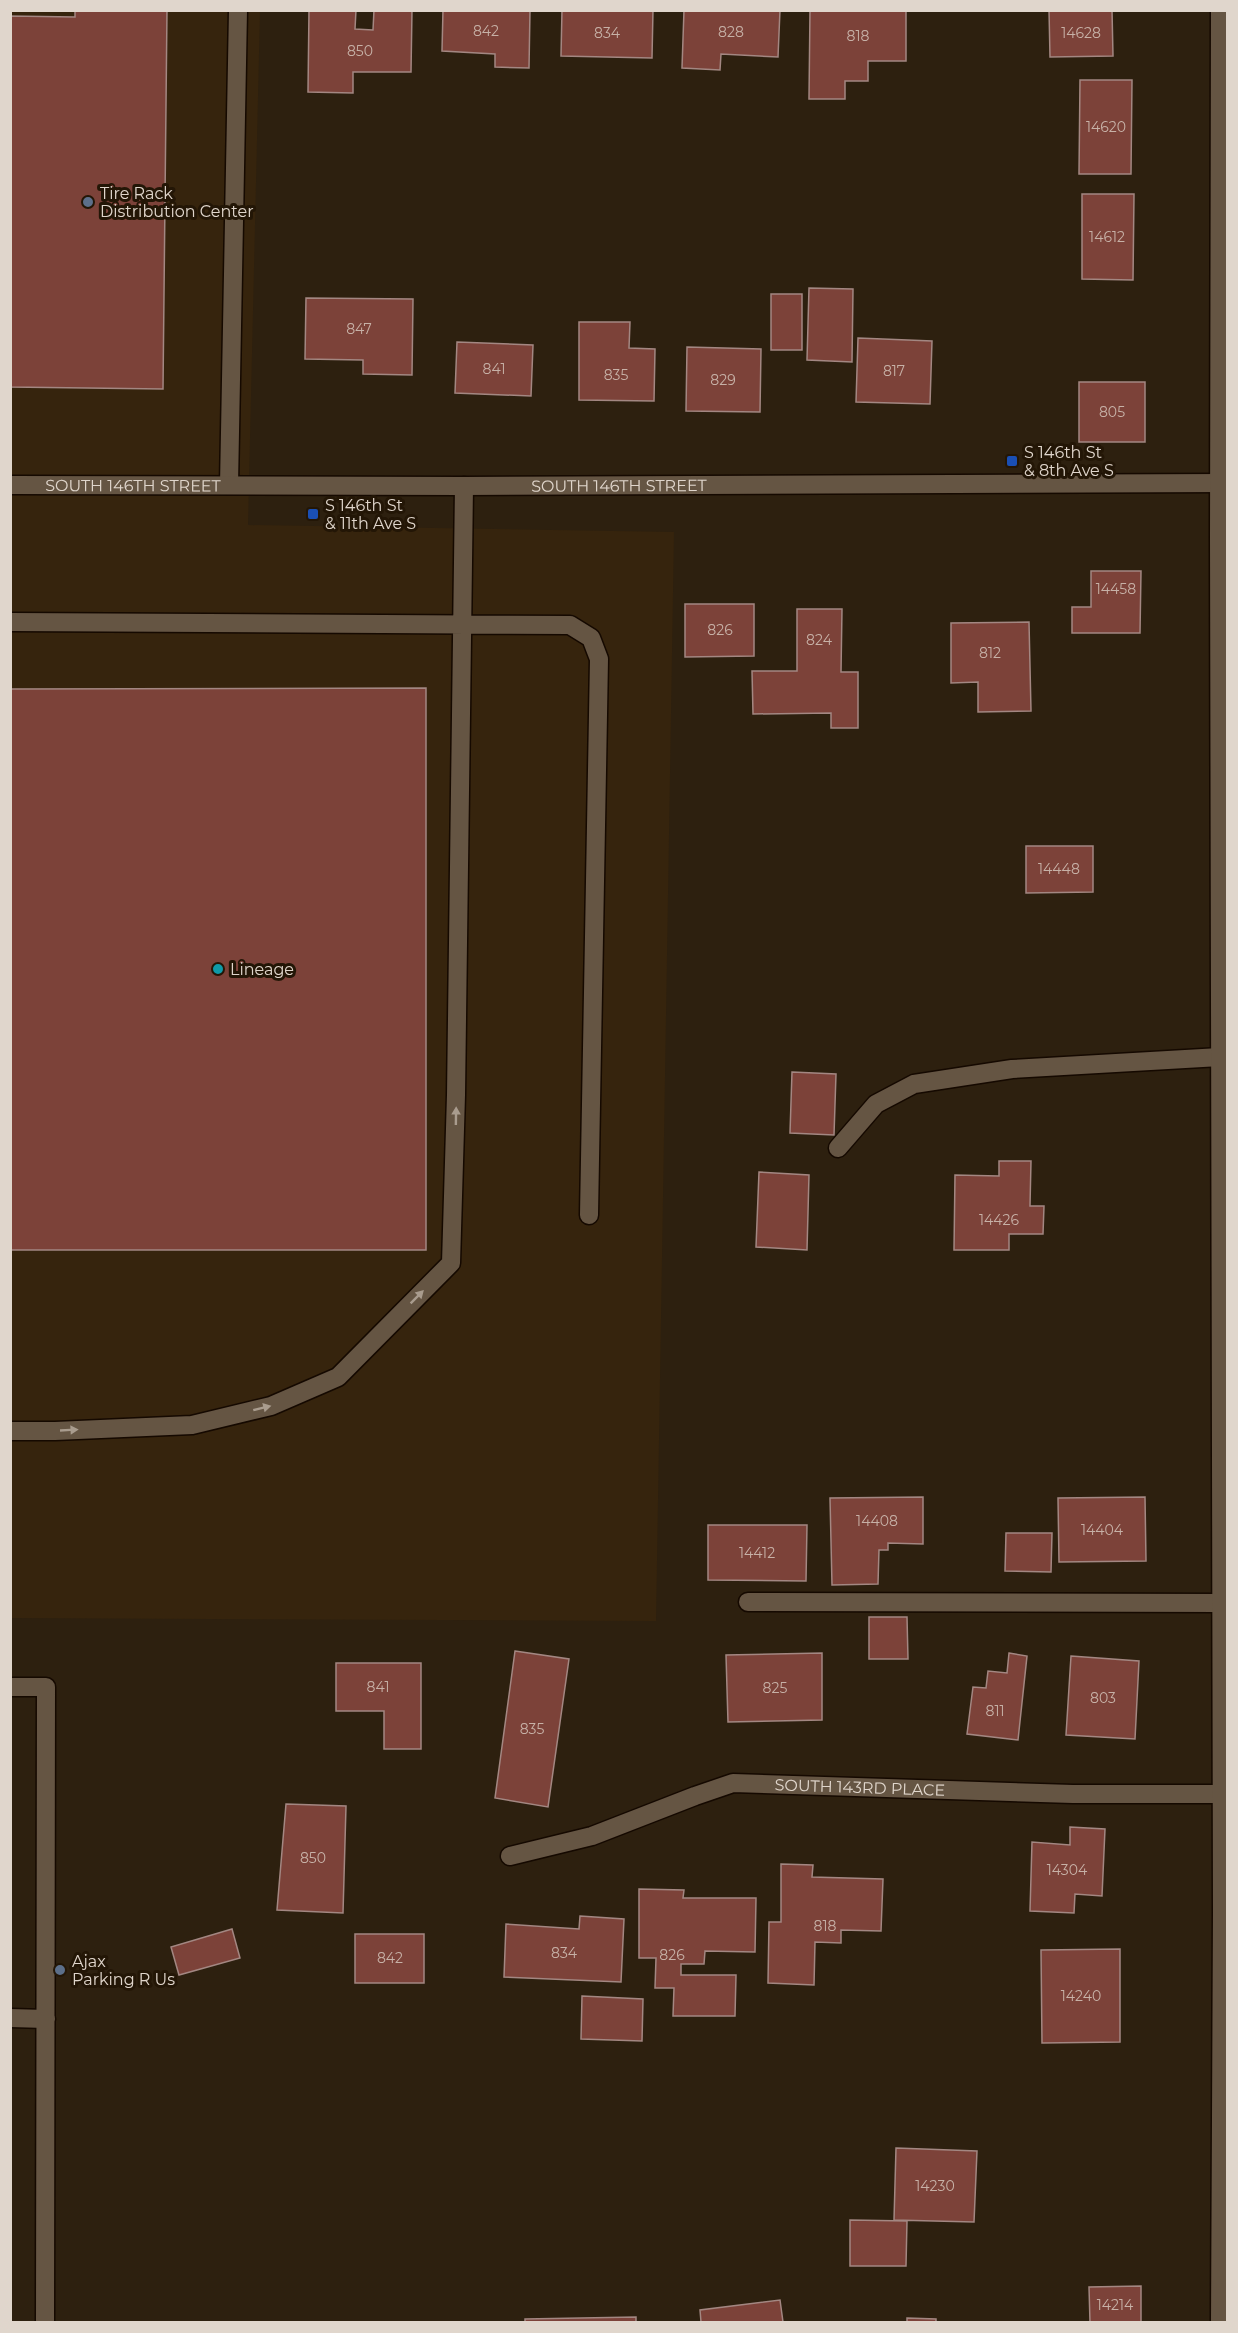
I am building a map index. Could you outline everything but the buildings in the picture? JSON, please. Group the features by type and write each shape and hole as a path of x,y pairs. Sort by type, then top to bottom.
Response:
{"street":[{"path":"229,485 238,10"},
{"path":"1220,10 1224,204 1224,1035 1220,1057 1222,1794 1225,1911 1222,2315"},
{"name":"SOUTH 146TH STREET","path":"10,485 1223,483"},
{"path":"10,1431 192,1425 271,1406 338,1377 451,1263 456,1095 464,486"},
{"path":"10,622 570,625 591,638 599,658 589,1215"},
{"path":"838,1148 876,1104 914,1084 1012,1069 1220,1057"},
{"path":"748,1602 1221,1604"},
{"path":"10,1687 46,1687 45,2322"},
{"name":"SOUTH 143RD PLACE","path":"510,1856 592,1836 733,1783 1073,1794 1222,1794"},
{"path":"10,2018 46,2019"}],"shaded area":[{"path":"11,11 260,11 248,525 674,532 656,1621 11,1618"}],"place":[{"name":"Tire Rack Distribution Center","path":"88,202"},
{"name":"S 146th St & 8th Ave S","path":"1012,461"},
{"name":"S 146th St & 11th Ave S","path":"313,514"},
{"name":"Lineage","path":"218,969"},
{"name":"Ajax Parking R Us","path":"60,1970"}]}
